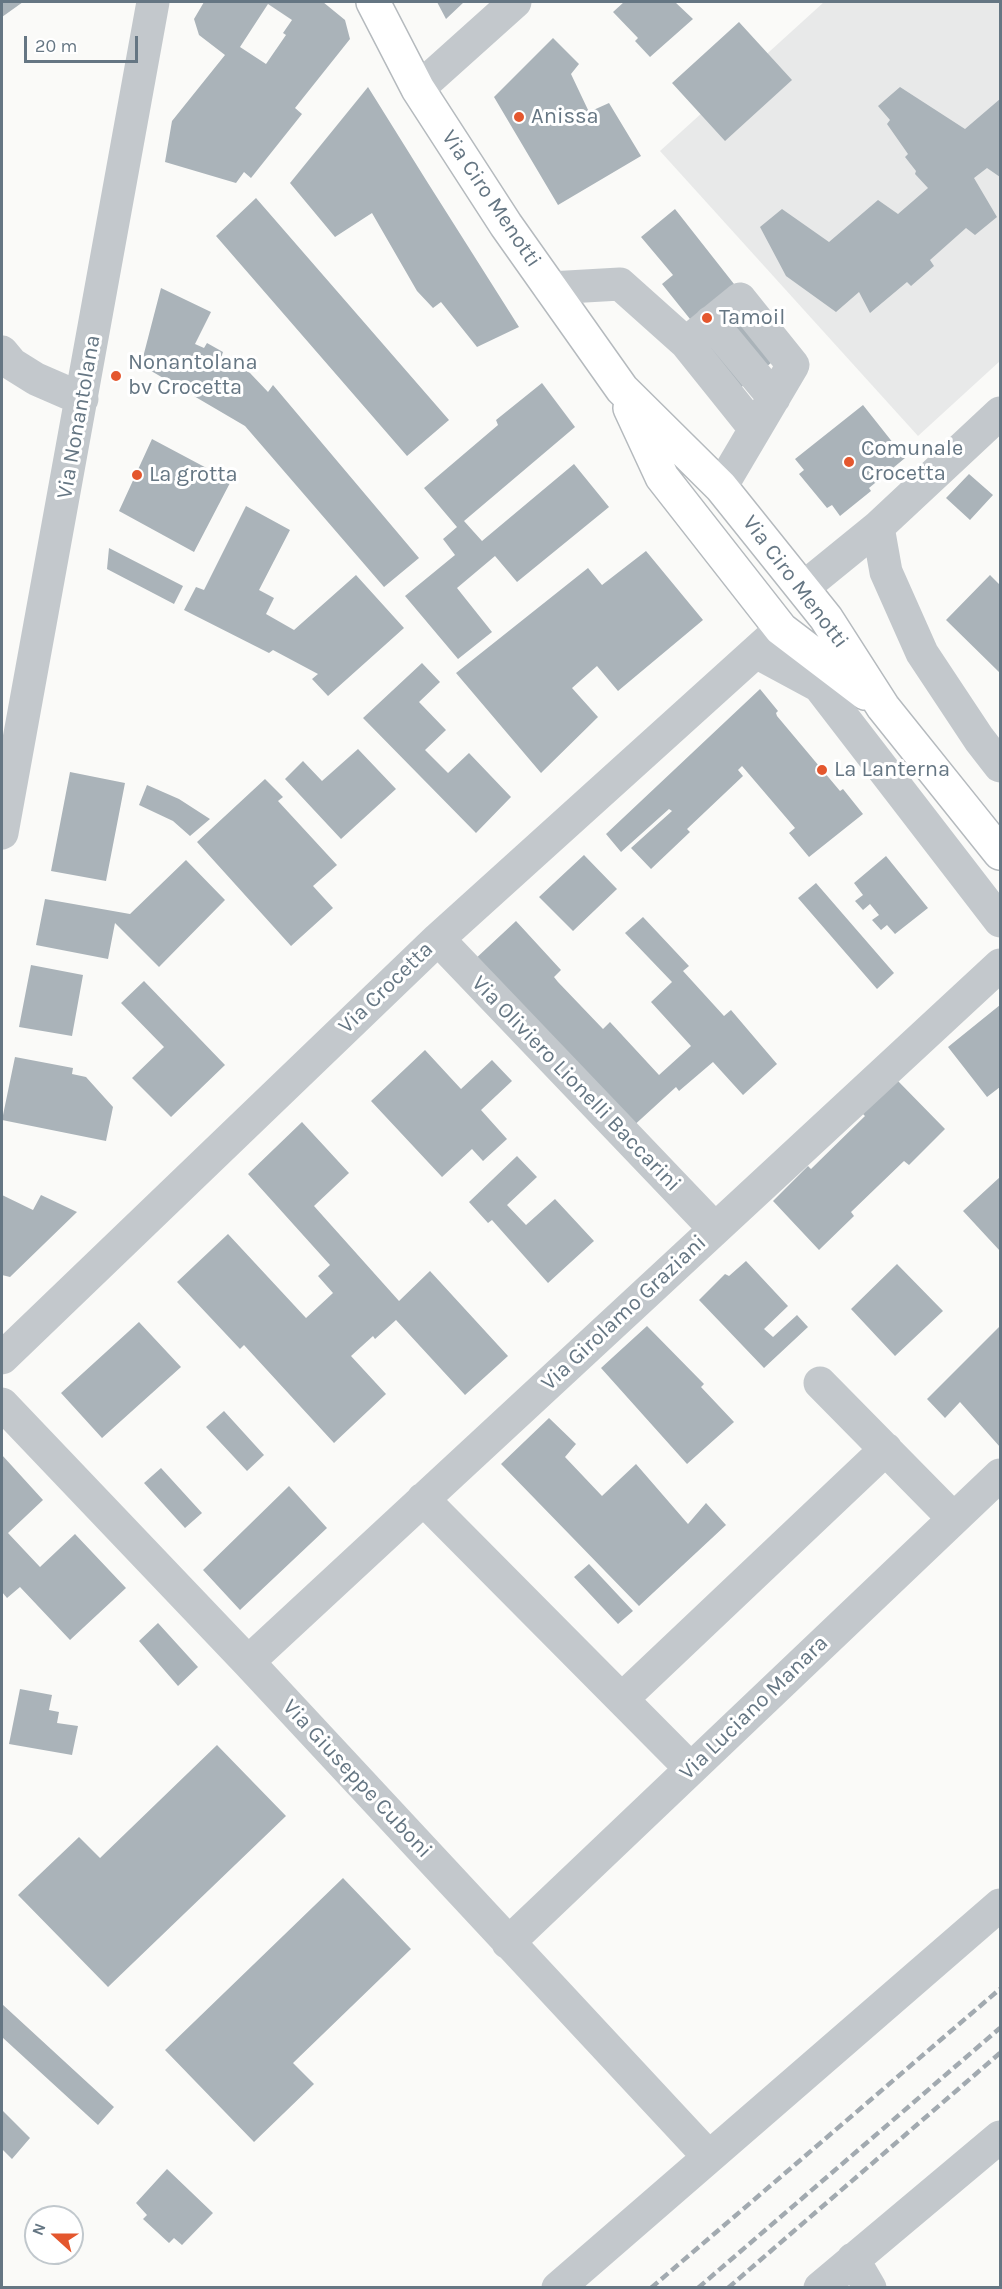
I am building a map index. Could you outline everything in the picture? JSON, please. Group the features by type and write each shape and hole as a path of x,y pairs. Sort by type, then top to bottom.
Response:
{"main road":[{"name":"Via Ciro Menotti","path":"373,2 418,89 506,225 622,389 721,487 826,618 883,707 1000,853"},
{"name":"Via Ciro Menotti","path":"622,389 662,477 781,629 883,707"}],"street":[{"path":"418,89 515,2"},
{"name":"Via Nonantolana","path":"2,832 155,7"},
{"path":"550,288 620,284 686,343 755,429"},
{"path":"686,343 711,322 774,398 721,487"},
{"path":"2,352 12,364 36,379 82,399"},
{"path":"802,588 878,527 1000,412"},
{"path":"878,527 886,572 922,653 979,739 1000,766"},
{"name":"Via Crocetta","path":"2,1358 438,939 781,629"},
{"path":"756,652 819,686 1000,921"},
{"name":"Via Oliviero Lionelli Baccarini","path":"438,939 715,1229"},
{"name":"Via Girolamo Graziani","path":"248,1662 1000,965"},
{"path":"820,1383 953,1518"},
{"name":"Via Giuseppe Cuboni","path":"2,1404 248,1662 709,2157"},
{"path":"622,1699 886,1449"},
{"name":"Via Luciano Manara","path":"508,1942 1000,1475"},
{"path":"423,1499 690,1769"},
{"path":"558,2288 1000,1905"},
{"path":"820,2288 1000,2137"},
{"path":"853,2259 870,2288"}],"shaded area":[{"path":"824,2 1000,2 1000,361 918,436 660,151"}],"building":[{"path":"2,2 23,2 2,17"},
{"path":"204,2 323,2 345,20 350,39 295,108 302,114 251,178 244,172 236,183 165,162 172,121 225,55 199,35 194,19","holes":["268,4 292,20 283,33 286,35 266,64 240,47"]},
{"path":"437,2 464,2 446,19"},
{"path":"624,2 675,2 693,19 650,57 635,41 638,38 613,12"},
{"path":"739,22 792,80 725,141 672,83"},
{"path":"553,38 579,64 571,74 589,112 609,103 641,156 558,205 494,97"},
{"path":"368,87 519,327 477,347 441,302 433,308 417,291 372,213 335,237 290,183"},
{"path":"900,87 965,129 1000,99 1000,177 987,168 974,178 997,217 975,235 966,228 930,260 934,266 911,286 907,282 870,313 859,292 836,312 786,276 760,227 782,209 829,242 878,200 898,214 928,188 915,174 916,171 905,157 908,154 887,124 890,120 878,106"},
{"path":"256,198 449,420 407,456 216,236"},
{"path":"675,209 734,284 715,299 759,304 793,345 722,403 690,319 662,284 673,275 641,237"},
{"path":"161,288 211,312 195,344 204,348 207,343 223,352 221,358 250,373 268,392 273,385 419,558 384,587 245,426 141,365"},
{"path":"542,383 575,427 464,521 482,541 574,464 609,507 517,582 495,556 457,588 492,632 458,659 405,596 455,555 443,539 457,527 424,488 498,425 496,420"},
{"name":"Comunale Crocetta","path":"863,405 905,458 869,488 871,491 840,516 832,505 827,508 799,474 804,470 795,459"},
{"path":"152,439 231,481 194,552 119,511"},
{"path":"969,474 993,495 970,520 946,498"},
{"path":"246,506 290,530 259,590 274,598 266,614 294,630 356,575 404,628 328,696 312,679 318,674 273,650 269,653 184,610 196,587 204,590"},
{"path":"109,548 183,586 174,604 107,569"},
{"path":"646,551 703,620 618,691 597,666 572,688 598,717 541,773 456,673 588,568 602,585"},
{"path":"990,575 1000,585 999,672 946,620"},
{"path":"422,663 440,682 419,702 446,730 425,750 448,773 469,753 511,797 476,833 363,718"},
{"path":"760,689 778,711 777,716 840,791 843,789 863,814 809,857 789,833 795,828 742,766 738,770 743,776 687,829 690,832 651,869 631,848 672,811 669,809 621,852 606,834"},
{"path":"358,749 396,789 341,839 285,779 303,761 322,781"},
{"path":"70,772 125,783 106,881 51,871"},
{"path":"265,779 283,797 278,801 337,865 313,886 333,908 291,946 197,842"},
{"path":"147,785 179,799 210,819 190,836 173,821 139,805"},
{"path":"584,855 617,889 573,931 539,897"},
{"path":"886,856 928,908 895,934 887,925 881,930 872,920 879,915 870,904 863,910 855,901 863,895 854,883"},
{"path":"186,860 225,900 159,967 115,923 108,959 36,945 45,899 130,914"},
{"path":"816,883 894,973 877,989 798,898"},
{"path":"643,917 689,966 683,971 724,1016 731,1010 777,1064 743,1095 713,1062 679,1091 676,1087 630,1129 473,961 516,921 561,970 554,977 558,982 603,1029 610,1022 659,1075 691,1046 651,1002 672,982 625,933"},
{"path":"31,965 83,975 72,1036 19,1027"},
{"path":"144,981 225,1065 171,1117 132,1078 164,1047 121,1003"},
{"path":"1000,1005 1000,1087 987,1097 948,1047"},
{"path":"425,1050 461,1089 492,1060 512,1081 481,1110 507,1139 483,1161 472,1149 442,1177 371,1101"},
{"path":"15,1057 73,1068 72,1074 86,1077 113,1107 106,1141 2,1120"},
{"path":"897,1080 945,1129 909,1165 904,1161 851,1212 854,1216 819,1250 773,1201 808,1166 811,1169 865,1116 862,1113"},
{"path":"302,1122 349,1173 314,1206 399,1301 430,1271 508,1356 465,1395 396,1320 375,1339 373,1336 351,1356 386,1394 334,1443 244,1345 240,1349 177,1282 228,1234 306,1318 333,1293 318,1276 330,1265 248,1174"},
{"path":"517,1156 537,1177 507,1205 526,1225 555,1199 594,1241 548,1283 492,1220 488,1223 469,1202"},
{"path":"1000,1177 1000,1251 963,1211"},
{"path":"2,1195 33,1210 41,1195 77,1212 10,1277 2,1275"},
{"path":"746,1261 788,1306 764,1329 773,1337 797,1315 808,1327 764,1368 699,1300 725,1274 729,1276"},
{"path":"897,1264 943,1311 895,1356 851,1309"},
{"path":"139,1322 181,1367 102,1438 61,1393"},
{"path":"647,1326 704,1384 701,1387 734,1422 687,1464 601,1368"},
{"path":"1000,1326 1000,1447 960,1402 945,1418 927,1399"},
{"path":"224,1411 264,1455 247,1471 206,1427"},
{"path":"549,1418 576,1444 565,1457 602,1496 636,1464 688,1524 706,1503 726,1525 639,1606 501,1464"},
{"path":"2,1455 43,1500 8,1533 40,1567 75,1534 126,1588 70,1640 20,1587 7,1598 2,1592"},
{"path":"161,1468 202,1513 185,1528 144,1483"},
{"path":"289,1486 327,1528 240,1610 203,1570"},
{"path":"589,1564 633,1611 618,1624 574,1577"},
{"path":"158,1623 198,1667 178,1686 139,1641"},
{"path":"20,1689 52,1695 49,1710 59,1712 57,1723 78,1726 72,1755 9,1744"},
{"path":"217,1745 286,1816 108,1987 18,1895 79,1837 100,1858"},
{"path":"343,1878 411,1949 293,2063 314,2084 254,2142 165,2050"},
{"path":"2,2004 114,2107 98,2125 2,2037"},
{"path":"2,2110 30,2138 12,2159 2,2149"},
{"path":"167,2169 213,2213 182,2245 174,2238 169,2243 143,2219 147,2215 136,2203"}],"railway":[{"path":"651,2288 1000,1989"},
{"path":"698,2288 1000,2028"},
{"path":"728,2288 1000,2053"}],"place":[{"name":"Anissa","path":"519,117"},
{"name":"Tamoil","path":"707,318"},
{"name":"Nonantolana bv Crocetta","path":"116,376"},
{"name":"Comunale Crocetta","path":"849,462"},
{"name":"La grotta","path":"137,475"},
{"name":"La Lanterna","path":"822,770"}]}
